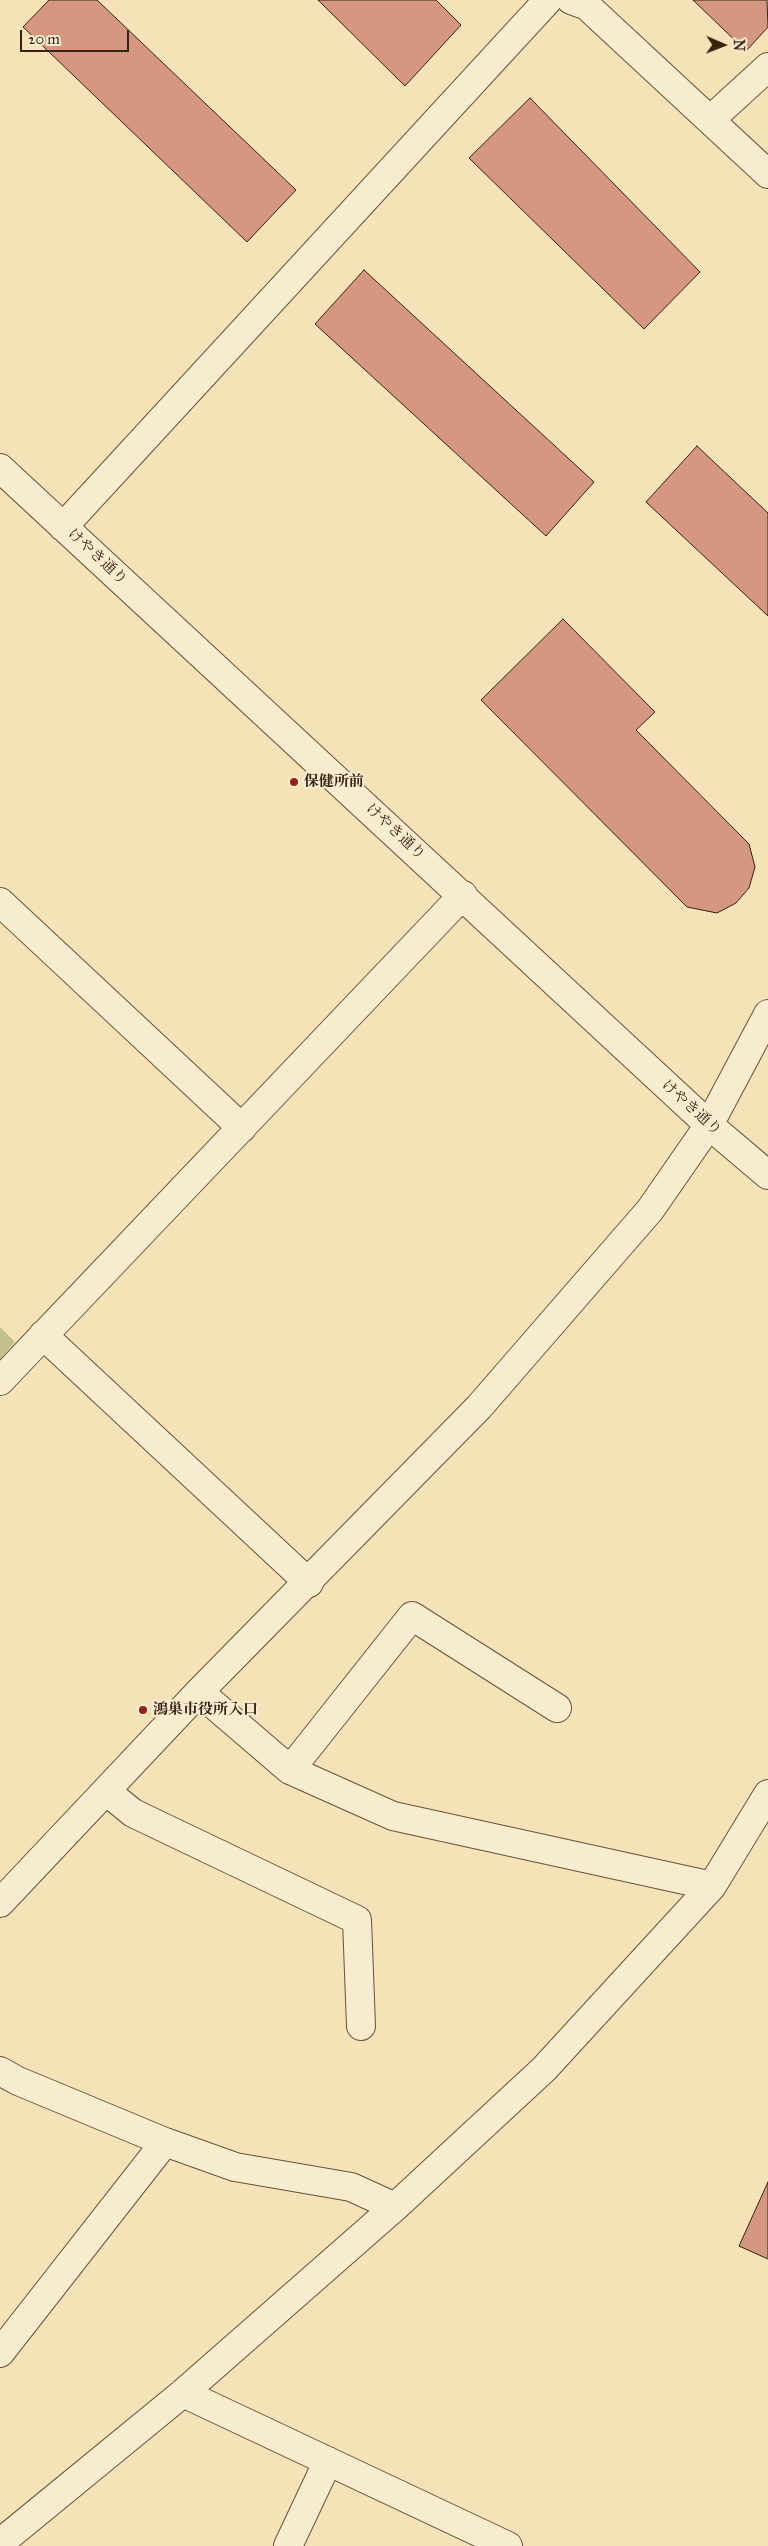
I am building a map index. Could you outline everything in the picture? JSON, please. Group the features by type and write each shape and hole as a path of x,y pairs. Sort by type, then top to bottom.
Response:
{"street":[{"path":"63,527 548,0"},
{"path":"571,0 587,6 768,174"},
{"path":"710,120 768,66"},
{"name":"けやき通り","path":"0,468 710,1125 768,1174"},
{"path":"0,1381 463,895"},
{"path":"0,902 242,1128"},
{"path":"0,1903 199,1692 309,1583 479,1407 650,1210 710,1125 768,1014"},
{"path":"43,1335 309,1583"},
{"path":"290,1770 412,1616 557,1708"},
{"path":"199,1692 290,1770 393,1816 712,1886"},
{"path":"106,1791 132,1813 356,1920 361,2026"},
{"path":"0,2543 183,2393 395,2207 544,2069 712,1886 768,1794"},
{"path":"0,2071 18,2081 165,2142 235,2167 351,2187 395,2207"},
{"path":"0,2353 165,2142"},
{"path":"183,2393 508,2546"},
{"path":"288,2546 328,2462"}],"green space":[{"path":"0,1327 15,1342 0,1359"}],"building":[{"path":"49,0 97,0 296,190 247,242 23,27"},
{"path":"318,0 436,0 461,25 405,86"},
{"path":"693,0 767,0 768,27 746,51"},
{"path":"530,98 700,272 644,329 469,158"},
{"path":"364,270 594,482 546,536 315,324"},
{"path":"697,446 768,513 768,616 646,502"},
{"path":"563,619 655,712 636,730 749,844 755,867 749,888 736,903 717,913 687,907 481,700"},
{"path":"768,2182 768,2259 739,2246"}],"place":[{"name":"保健所前","path":"294,782"},
{"name":"鴻巣市役所入口","path":"143,1710"}]}
